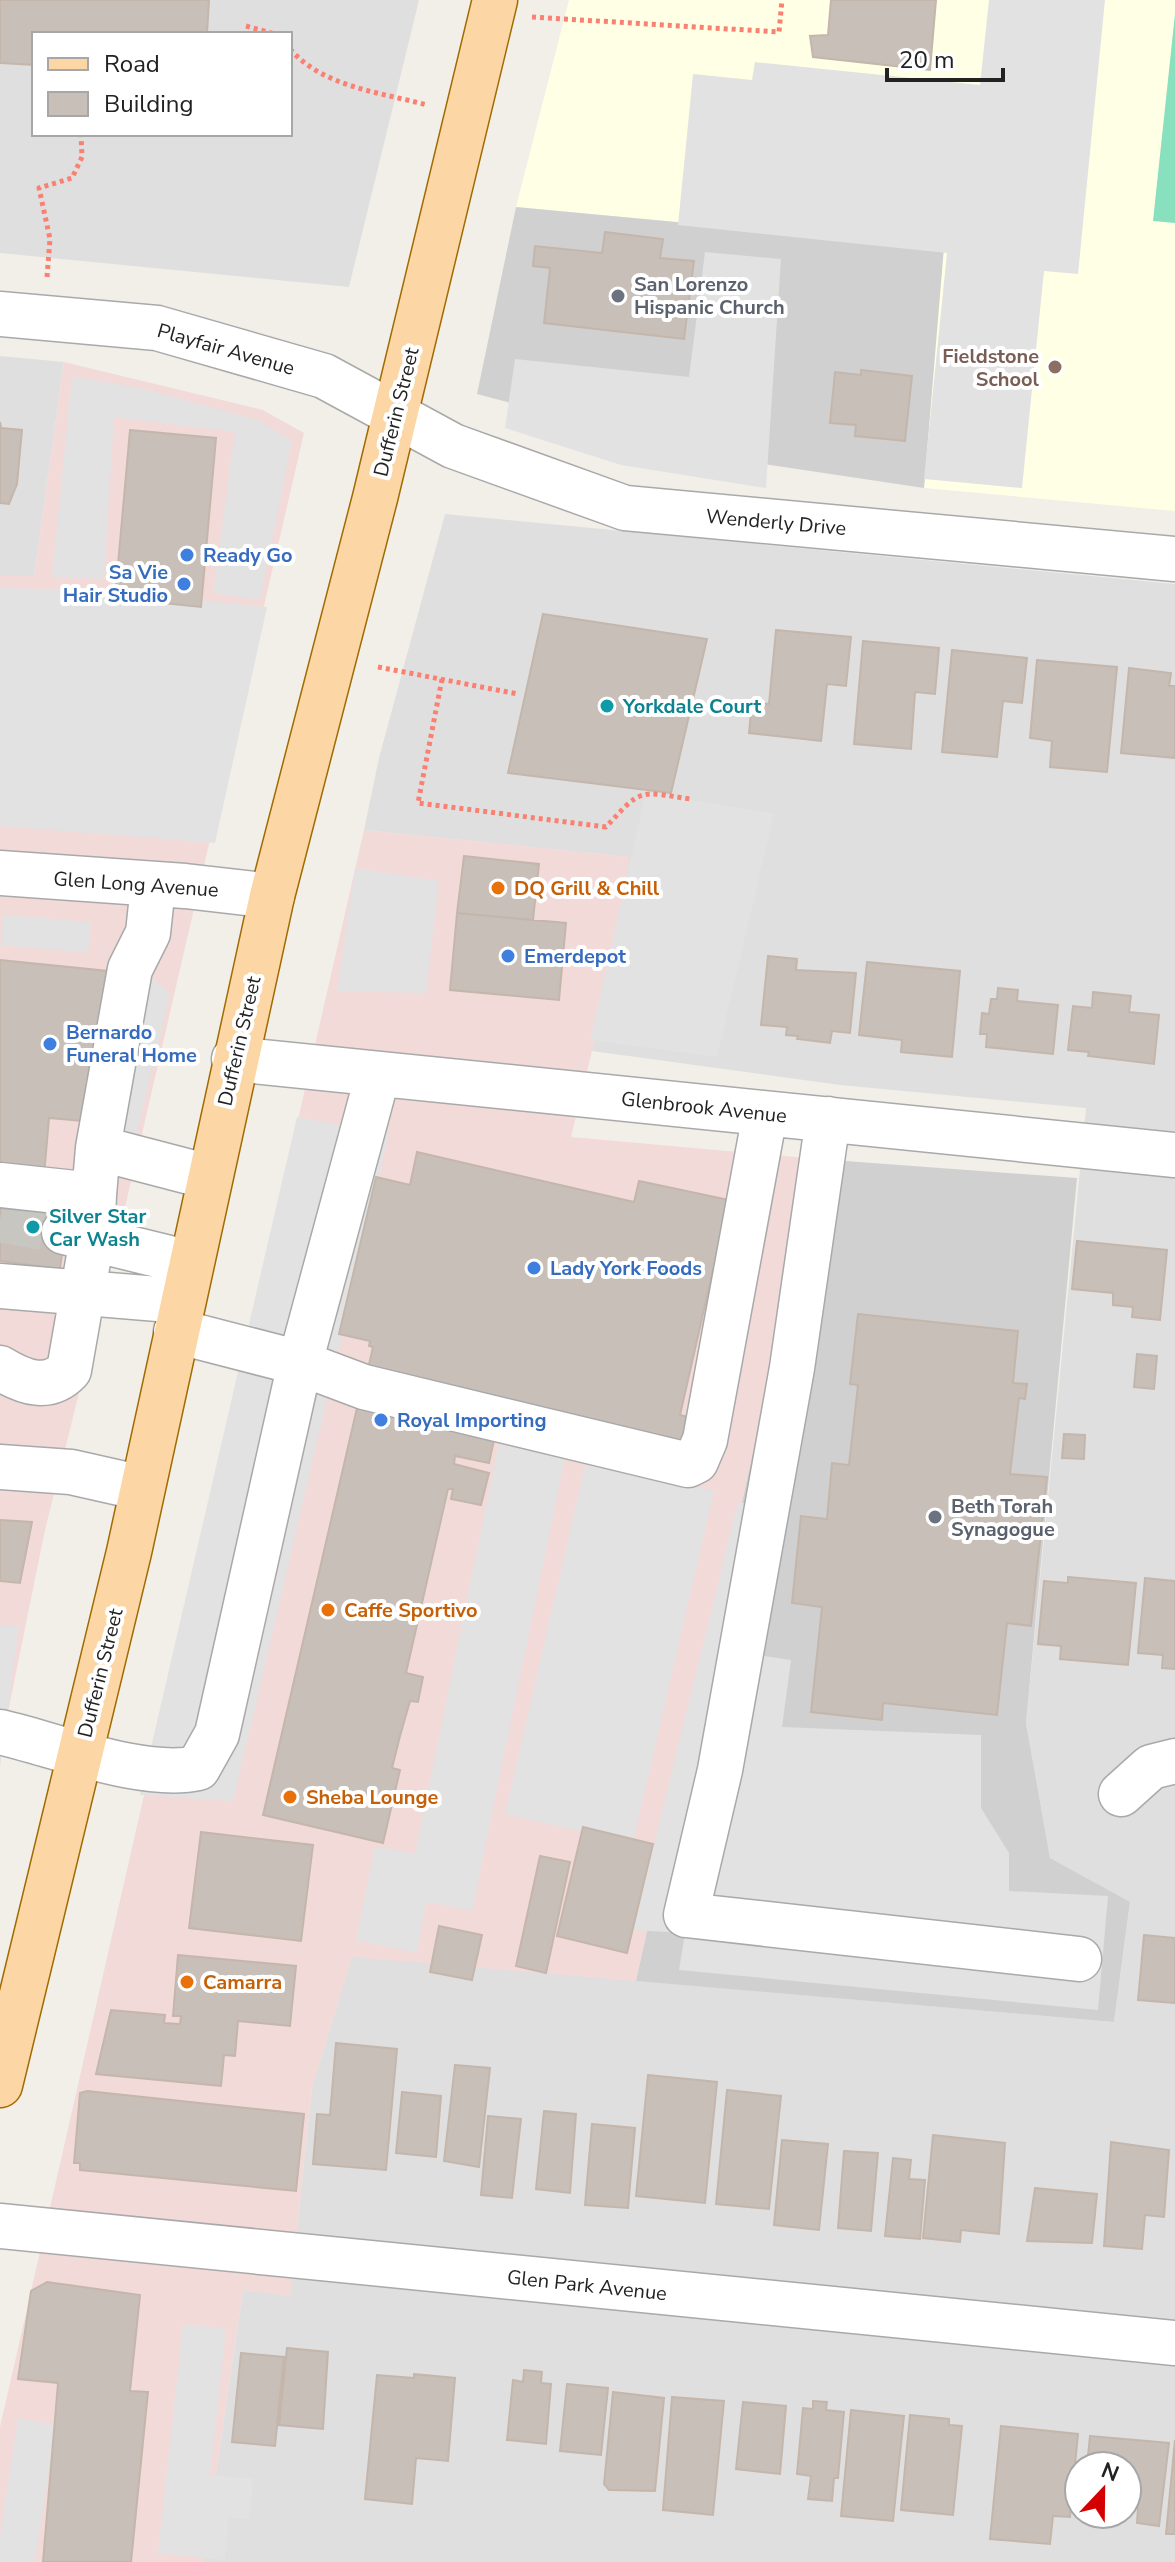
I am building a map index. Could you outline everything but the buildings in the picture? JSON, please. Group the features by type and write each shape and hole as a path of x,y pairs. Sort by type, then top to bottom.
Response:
{"main road":[{"name":"Dufferin Street","path":"3,2063 81,1752 142,1488 272,896 396,413 493,7"}],"street":[{"name":"Playfair Avenue","path":"0,314 157,328 324,376 396,413"},
{"name":"Wenderly Drive","path":"396,413 453,446 625,508 1175,559"},
{"name":"Glen Long Avenue","path":"0,873 185,886 272,896"},
{"path":"6,1378 46,1384 60,1379 69,1370 80,1295 78,1236 94,1195 98,1148 130,969 148,933 153,886"},
{"name":"Glenbrook Avenue","path":"234,1059 1175,1155"},
{"path":"0,1732 145,1769 180,1772 198,1768 208,1754 217,1734 300,1363 378,1074"},
{"path":"78,1236 300,1363 364,1387 688,1465 696,1461 705,1440 765,1114"},
{"path":"828,1119 792,1368 720,1770 686,1915 1079,1959"},
{"path":"98,1148 209,1177"},
{"path":"0,1185 94,1195"},
{"path":"0,1286 80,1295 110,1293 183,1298"},
{"path":"0,1467 71,1472 142,1488"},
{"path":"1121,1794 1151,1767 1175,1761"},
{"name":"Glen Park Avenue","path":"0,2226 1175,2343"}],"path":[{"path":"493,7 779,32 782,0"},
{"path":"246,26 268,32"},
{"path":"292,51 306,67 324,77 466,116"},
{"path":"44,318 50,239 39,188 72,178 82,157 81,136"},
{"path":"378,667 518,694"},
{"path":"442,679 418,803 606,827 635,796 646,792 690,799"}],"shaded area":[{"path":"0,0 419,0 349,287 0,253"},
{"name":"Fieldstone School","path":"569,0 1175,0 1175,511 924,488 943,247 516,207"},
{"path":"989,0 1105,0 1078,274 1044,271 1022,488 924,479 947,253 678,225 693,74 752,80 755,62 980,85"},
{"path":"516,207 944,247 924,488 717,457 477,394"},
{"path":"705,252 781,259 766,488 621,465 505,428 515,359 689,377"},
{"path":"0,356 64,362 34,576 0,576"},
{"path":"64,362 263,410 304,433 123,1216 45,1530 0,1751 0,576 34,576"},
{"path":"72,376 140,388 258,420 292,441 260,600 213,593 235,432 114,417 104,579 52,577"},
{"path":"445,514 1175,584 1175,2562 203,2562 243,2290 290,2295 312,2087 352,1956 1114,2022 1130,1903 1050,1858 1026,1723 1086,1108 840,1085 592,1051 629,857 364,830 379,758"},
{"path":"0,588 96,590 267,607 215,843 0,826"},
{"path":"646,792 774,814 717,1057 590,1040"},
{"path":"364,830 630,857 592,1051 571,1137 818,1159 636,1981 352,1957 312,2087 290,2296 243,2290 203,2562 0,2562 0,2427"},
{"path":"355,868 439,881 426,993 337,991"},
{"path":"3,915 91,922 88,953 1,945"},
{"path":"146,973 170,994 134,1145 110,1130"},
{"path":"297,1117 389,1134 233,1801 140,1795"},
{"path":"818,1159 1077,1178 1026,1723 1050,1858 1130,1902 1114,2022 636,1981"},
{"path":"499,1443 565,1457 472,1911 427,1902 416,1953 356,1940 375,1846 415,1854"},
{"path":"586,1461 714,1491 633,1843 505,1814"},
{"path":"738,1502 784,1512 756,1655 791,1660 782,1727 981,1735 981,1808 1009,1853 1009,1891 1108,1896 1098,2010 679,1970 685,1933 633,1930"},
{"path":"0,1625 19,1626 0,1767"},
{"path":"183,2324 226,2329 210,2475 253,2479 249,2519 229,2518 225,2560 158,2553"},
{"path":"18,2418 56,2425 35,2562 0,2562 0,2536"}],"green space":[{"path":"1175,14 1175,223 1153,221"}],"tunnel":[{"path":"0,1220 64,1232"}],"place":[{"name":"San Lorenzo Hispanic Church","path":"618,296"},
{"name":"Fieldstone School","path":"1055,367"},
{"name":"Ready Go","path":"187,555"},
{"name":"Sa Vie Hair Studio","path":"184,584"},
{"name":"Yorkdale Court","path":"607,706"},
{"name":"DQ Grill & Chill","path":"498,888"},
{"name":"Emerdepot","path":"508,956"},
{"name":"Bernardo Funeral Home","path":"50,1044"},
{"name":"Silver Star Car Wash","path":"33,1227"},
{"name":"Lady York Foods","path":"534,1268"},
{"name":"Royal Importing","path":"381,1420"},
{"name":"Beth Torah Synagogue","path":"935,1517"},
{"name":"Caffe Sportivo","path":"328,1610"},
{"name":"Sheba Lounge","path":"290,1797"},
{"name":"Camarra","path":"187,1982"}]}
